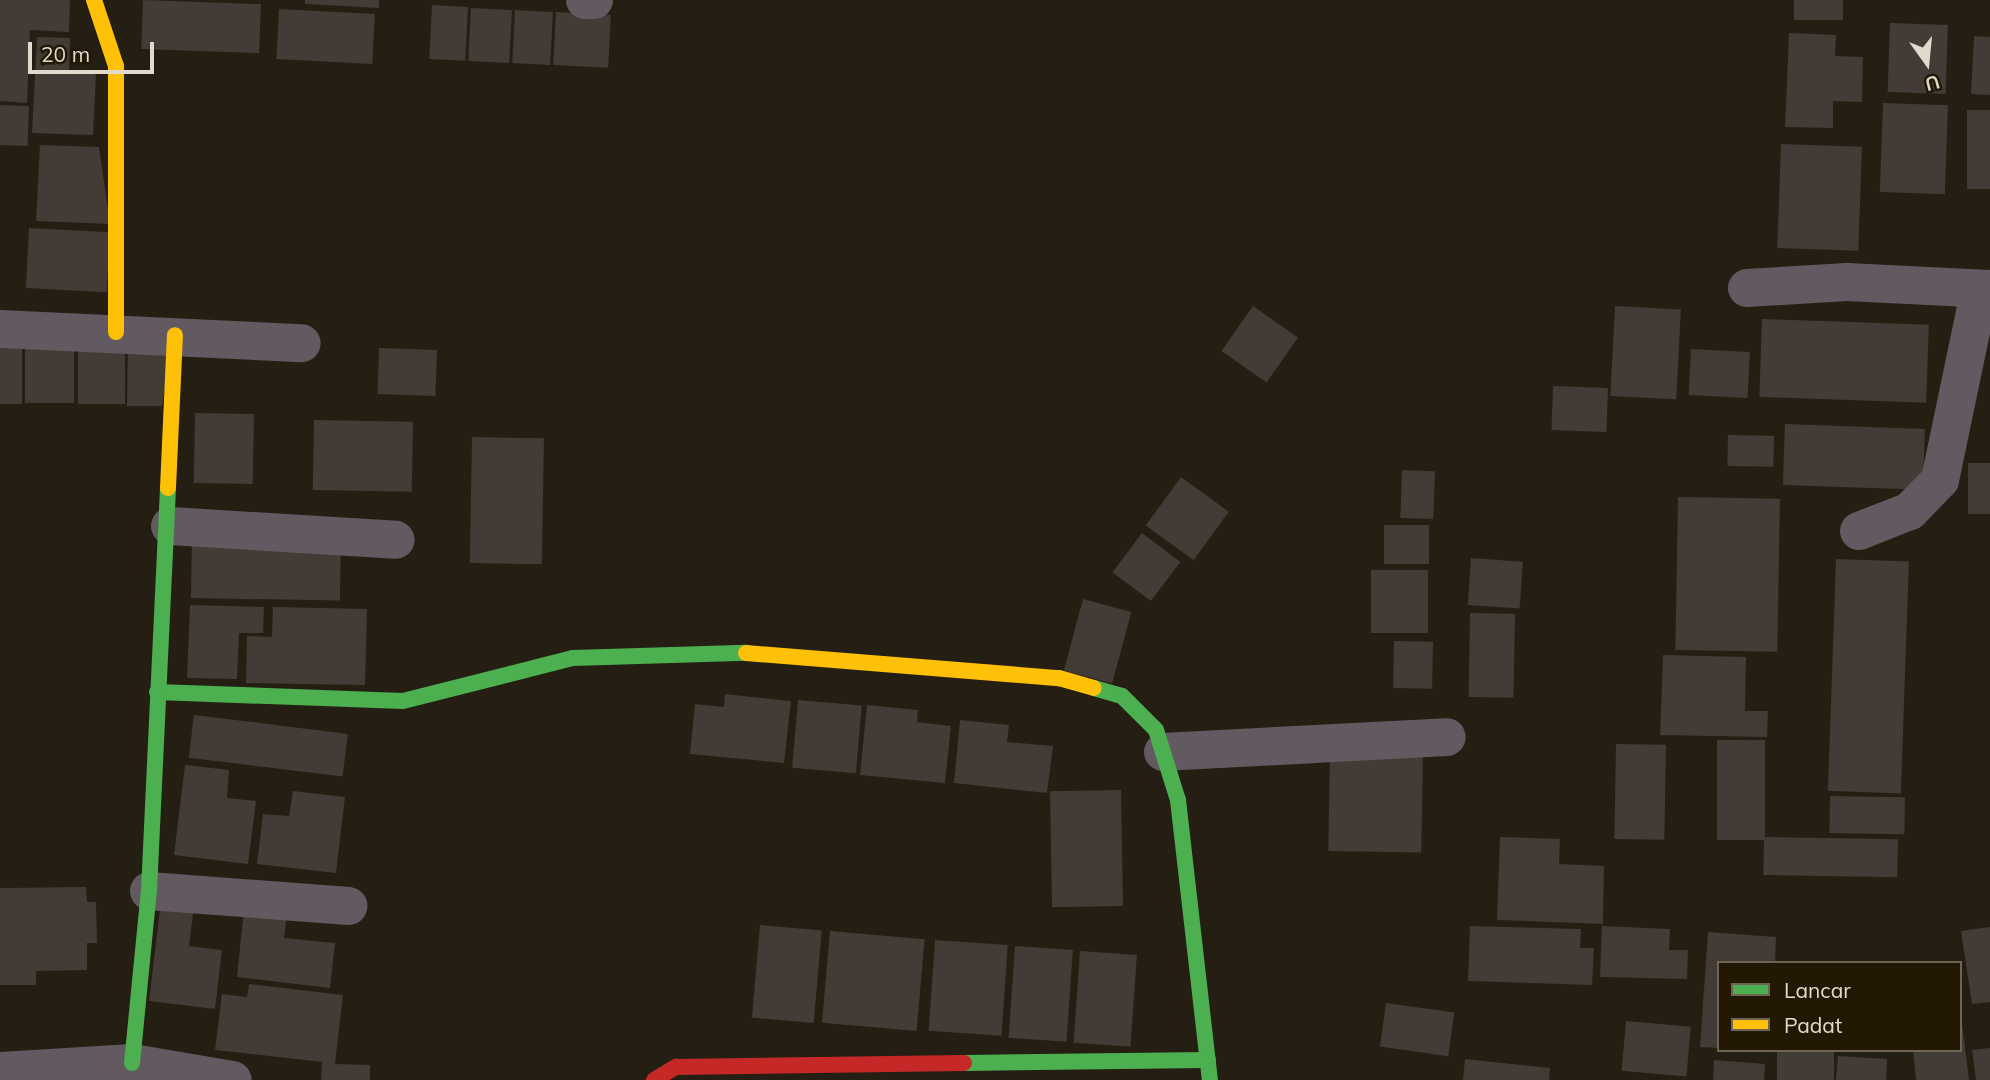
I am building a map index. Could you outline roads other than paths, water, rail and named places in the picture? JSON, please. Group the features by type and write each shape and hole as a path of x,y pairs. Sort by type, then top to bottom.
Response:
{"street":[{"path":"94,0 116,66 116,332"},
{"path":"585,0 594,0"},
{"path":"1747,288 1847,282 1985,289 1940,480 1910,510 1859,531"},
{"path":"0,329 116,332 302,343"},
{"path":"112,1070 149,891 157,692 170,526 175,335"},
{"path":"170,526 396,540"},
{"path":"157,692 403,701 452,684 573,658 710,650 1059,678 1122,696 1156,730 1178,800 1210,1080"},
{"path":"1163,752 1447,737"},
{"path":"149,891 348,906"},
{"path":"654,1080 676,1068 1208,1060"},
{"path":"0,1071 112,1070 233,1080"}]}
